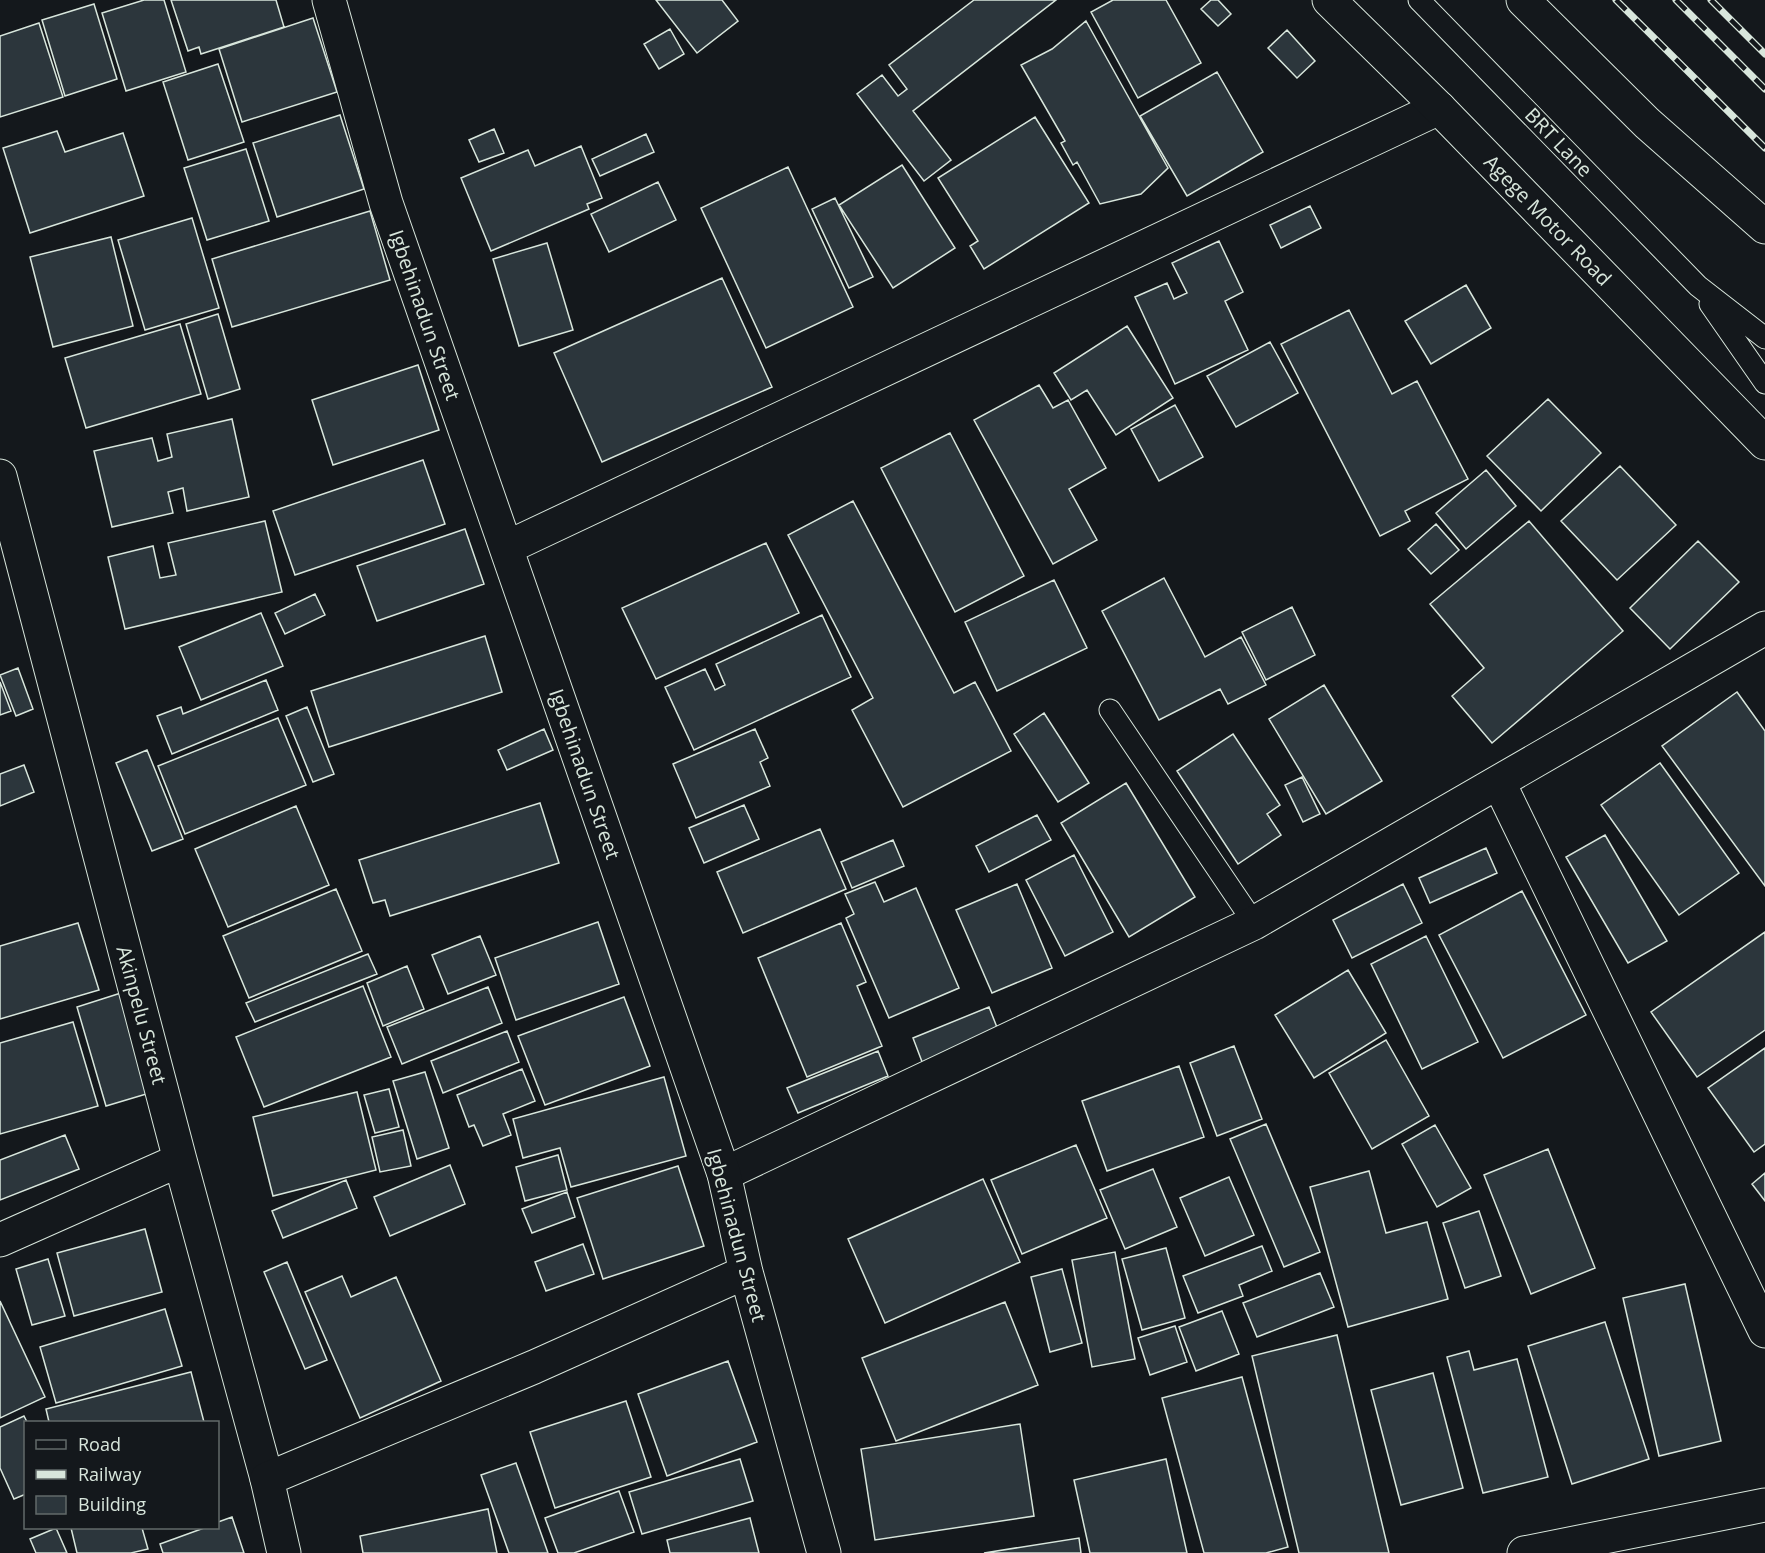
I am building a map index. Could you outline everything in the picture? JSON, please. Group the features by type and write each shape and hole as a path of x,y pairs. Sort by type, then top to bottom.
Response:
{"main road":[{"name":"Igbehinadun Street","path":"329,0 386,202 724,1174 746,1272 824,1553"},
{"name":"Agege Motor Road","path":"1329,0 1439,108 1765,443"},
{"path":"1523,0 1647,123 1765,227"},
{"path":"506,548 1439,108"},
{"name":"Akinpelu Street","path":"0,476 180,1160 267,1479 284,1553"},
{"path":"724,1174 1254,923 1765,628"},
{"path":"1499,783 1765,1331"},
{"path":"0,1240 180,1160"},
{"path":"267,1479 534,1367 746,1272"},
{"path":"1524,1553 1765,1505"}],"lane":[{"name":"BRT Lane","path":"1419,0 1698,286 1765,338"},
{"name":"BRT Lane","path":"1698,286 1765,382"},
{"path":"1110,711 1254,923"}],"building":[{"path":"144,0 164,0 186,72 126,91 102,13"},
{"path":"171,0 276,0 284,27 201,54 199,47 188,51"},
{"path":"656,0 722,0 738,21 697,53"},
{"path":"974,0 1056,0 913,111 951,160 924,181 857,94 882,75 898,96 907,89 889,65"},
{"path":"1113,0 1166,0 1201,63 1138,98 1091,12"},
{"path":"1211,0 1218,0 1231,14 1218,26 1201,9"},
{"path":"94,4 117,79 65,96 42,20"},
{"path":"313,18 337,92 242,122 219,49"},
{"path":"1086,21 1168,168 1141,194 1100,204 1077,162 1073,165 1061,143 1065,141 1021,65 1052,49"},
{"path":"39,23 63,97 0,117 0,36"},
{"path":"670,29 684,54 659,69 644,44"},
{"path":"1287,30 1315,61 1297,78 1268,48"},
{"path":"218,64 244,142 188,160 163,82"},
{"path":"1217,72 1263,152 1187,196 1140,116"},
{"path":"340,115 364,189 277,217 253,143"},
{"path":"1035,117 1089,203 984,269 970,246 978,241 938,178"},
{"path":"494,129 504,153 479,162 469,140"},
{"path":"57,131 65,152 123,133 144,196 30,233 3,148"},
{"path":"646,134 654,152 600,176 592,159"},
{"path":"581,146 602,198 587,204 589,209 491,251 461,178 528,150 535,166"},
{"path":"246,149 269,221 207,240 184,168"},
{"path":"902,165 955,248 893,288 839,205"},
{"path":"788,167 853,307 766,348 701,208"},
{"path":"658,182 676,220 609,252 591,214"},
{"path":"835,198 873,277 849,288 812,209"},
{"path":"1310,206 1321,228 1281,248 1270,225"},
{"path":"370,211 390,280 232,327 212,259"},
{"path":"192,218 219,308 145,330 118,240"},
{"path":"111,237 133,326 53,347 30,257"},
{"path":"1219,241 1243,292 1225,301 1248,350 1175,384 1135,297 1167,283 1174,299 1187,293 1172,263"},
{"path":"547,243 573,330 519,346 493,259"},
{"path":"722,278 772,387 602,462 554,353"},
{"path":"1466,285 1491,328 1431,364 1405,321"},
{"path":"1349,310 1392,394 1417,381 1468,479 1405,511 1410,521 1380,536 1281,344"},
{"path":"218,314 240,389 208,399 186,324"},
{"path":"180,324 201,394 86,428 65,358"},
{"path":"1127,326 1173,398 1116,435 1087,390 1071,400 1054,373"},
{"path":"1270,342 1298,393 1236,427 1207,376"},
{"path":"418,365 439,430 333,465 312,400"},
{"path":"1039,385 1053,408 1068,400 1106,468 1069,489 1097,540 1053,564 974,420"},
{"path":"1548,399 1601,453 1541,511 1487,456"},
{"path":"1175,405 1203,457 1159,481 1131,429"},
{"path":"232,419 249,497 187,511 183,488 168,492 173,513 112,527 94,451 152,438 158,461 172,457 167,434"},
{"path":"950,433 1024,576 955,612 881,468"},
{"path":"423,460 445,524 295,575 273,511"},
{"path":"1620,466 1676,525 1617,580 1561,521"},
{"path":"1486,470 1516,506 1466,549 1436,513"},
{"path":"853,501 954,693 975,682 1011,751 903,807 852,710 873,698 788,535"},
{"path":"265,521 282,592 125,629 108,557 153,546 160,578 176,575 168,543"},
{"path":"1529,521 1623,631 1492,743 1452,696 1484,668 1430,604"},
{"path":"1436,524 1459,550 1431,574 1408,549"},
{"path":"465,529 484,584 377,621 357,566"},
{"path":"1698,541 1739,582 1670,649 1630,608"},
{"path":"766,543 799,613 656,679 622,608"},
{"path":"1164,578 1205,657 1241,637 1266,685 1228,704 1220,689 1159,720 1102,611"},
{"path":"1054,580 1087,648 997,691 965,622"},
{"path":"315,594 325,615 285,634 275,613"},
{"path":"1292,607 1315,655 1266,680 1242,632"},
{"path":"261,613 283,666 201,700 179,647"},
{"path":"822,615 851,677 694,750 665,687 705,669 715,690 725,685 716,664"},
{"path":"485,636 502,692 329,747 311,691"},
{"path":"18,668 33,709 16,716 0,675"},
{"path":"266,680 278,710 172,754 157,716 181,707 183,714"},
{"path":"0,682 11,711 0,715"},
{"path":"1324,685 1382,781 1326,814 1269,719"},
{"path":"1737,692 1765,731 1765,886 1662,746"},
{"path":"307,707 334,774 313,782 286,716"},
{"path":"1044,713 1089,783 1058,802 1014,734"},
{"path":"278,718 306,785 185,834 158,766"},
{"path":"544,729 553,750 507,770 498,750"},
{"path":"755,729 768,758 760,762 770,786 696,818 673,764"},
{"path":"1233,734 1280,805 1267,814 1281,835 1238,864 1177,771"},
{"path":"147,750 183,839 152,851 116,763"},
{"path":"1660,763 1739,873 1679,915 1601,805"},
{"path":"24,765 34,792 0,806 0,774"},
{"path":"1302,777 1320,814 1303,822 1285,785"},
{"path":"1126,783 1195,897 1129,937 1061,823"},
{"path":"540,803 559,863 390,916 385,900 373,903 359,860"},
{"path":"744,805 759,839 704,863 689,828"},
{"path":"296,806 329,885 228,927 195,849"},
{"path":"1037,815 1051,840 989,872 976,846"},
{"path":"820,829 846,889 743,933 717,872"},
{"path":"1605,835 1667,941 1628,963 1566,857"},
{"path":"893,840 904,866 852,888 841,862"},
{"path":"1486,848 1497,873 1430,903 1419,878"},
{"path":"1074,855 1113,932 1065,956 1026,880"},
{"path":"875,882 884,902 916,888 959,988 889,1018 846,918 854,914 845,894"},
{"path":"1017,884 1052,968 992,993 956,910"},
{"path":"1403,884 1422,923 1352,958 1333,920"},
{"path":"336,889 362,951 249,998 223,936"},
{"path":"1522,891 1586,1015 1503,1058 1439,935"},
{"path":"598,922 619,984 516,1020 495,958"},
{"path":"78,923 99,990 0,1019 0,946"},
{"path":"841,923 866,982 857,986 882,1046 807,1077 758,958"},
{"path":"1765,932 1765,1030 1697,1077 1651,1012"},
{"path":"480,936 496,975 448,994 432,955"},
{"path":"1426,936 1478,1042 1422,1069 1371,964"},
{"path":"368,954 377,974 255,1022 246,1003"},
{"path":"407,966 424,1009 383,1026 367,983"},
{"path":"1348,970 1386,1033 1314,1078 1275,1015"},
{"path":"363,986 391,1057 264,1107 236,1037"},
{"path":"488,987 502,1023 402,1064 387,1027"},
{"path":"124,992 153,1092 106,1106 77,1007"},
{"path":"624,997 650,1066 545,1105 518,1036"},
{"path":"989,1007 1000,1035 924,1067 913,1038"},
{"path":"73,1022 98,1106 0,1134 0,1043"},
{"path":"507,1031 519,1062 443,1093 431,1061"},
{"path":"1386,1040 1429,1116 1372,1149 1329,1073"},
{"path":"1234,1046 1262,1119 1217,1136 1190,1063"},
{"path":"1765,1048 1765,1144 1754,1152 1708,1088"},
{"path":"878,1051 888,1076 798,1113 787,1088"},
{"path":"1179,1066 1204,1137 1107,1171 1082,1101"},
{"path":"522,1069 535,1101 503,1114 511,1135 483,1146 474,1125 469,1127 457,1095"},
{"path":"425,1072 449,1148 417,1159 393,1081"},
{"path":"664,1077 686,1156 571,1187 560,1148 523,1158 513,1119"},
{"path":"389,1089 399,1127 375,1133 364,1095"},
{"path":"357,1092 376,1170 273,1196 253,1117"},
{"path":"1266,1124 1320,1252 1284,1267 1230,1139"},
{"path":"1435,1125 1471,1188 1437,1207 1402,1144"},
{"path":"403,1130 411,1166 380,1172 372,1137"},
{"path":"65,1135 79,1169 0,1200 0,1160"},
{"path":"1076,1145 1107,1218 1022,1254 991,1180"},
{"path":"1548,1149 1595,1268 1531,1294 1484,1175"},
{"path":"558,1155 567,1190 525,1201 516,1167"},
{"path":"450,1165 465,1204 390,1236 374,1197"},
{"path":"678,1166 704,1246 603,1279 577,1198"},
{"path":"1153,1169 1177,1227 1125,1249 1100,1190"},
{"path":"1369,1171 1386,1233 1427,1222 1448,1299 1348,1327 1310,1187"},
{"path":"1765,1173 1765,1201 1752,1184"},
{"path":"1229,1177 1254,1235 1205,1256 1180,1198"},
{"path":"983,1179 1020,1262 885,1323 848,1239"},
{"path":"346,1180 357,1208 283,1238 272,1211"},
{"path":"567,1192 575,1217 532,1233 522,1209"},
{"path":"1479,1211 1501,1276 1465,1288 1443,1223"},
{"path":"145,1229 162,1292 74,1316 57,1253"},
{"path":"583,1244 594,1274 546,1291 535,1262"},
{"path":"1262,1246 1272,1271 1239,1285 1243,1296 1198,1313 1183,1276"},
{"path":"1166,1248 1185,1318 1142,1330 1122,1259"},
{"path":"1115,1252 1135,1359 1092,1367 1072,1260"},
{"path":"48,1259 65,1316 32,1325 16,1269"},
{"path":"287,1262 327,1360 305,1369 264,1272"},
{"path":"1062,1269 1082,1343 1050,1352 1031,1277"},
{"path":"1320,1273 1334,1307 1257,1337 1243,1303"},
{"path":"342,1276 351,1297 396,1277 441,1381 360,1418 305,1292"},
{"path":"1685,1284 1721,1441 1659,1456 1623,1298"},
{"path":"0,1301 45,1397 0,1418"},
{"path":"1005,1302 1038,1385 896,1441 862,1358"},
{"path":"165,1309 182,1366 56,1403 40,1347"},
{"path":"1222,1311 1239,1354 1196,1371 1179,1327"},
{"path":"1605,1322 1649,1459 1572,1484 1528,1346"},
{"path":"1175,1326 1187,1362 1150,1375 1138,1338"},
{"path":"1337,1335 1389,1553 1299,1553 1252,1356"},
{"path":"1469,1351 1474,1370 1517,1359 1548,1477 1483,1493 1447,1357"},
{"path":"728,1361 757,1442 667,1476 638,1394"},
{"path":"191,1372 204,1421 49,1421 46,1409"},
{"path":"1433,1373 1463,1488 1401,1505 1371,1390"},
{"path":"1242,1377 1288,1547 1266,1553 1204,1553 1162,1398"},
{"path":"626,1401 651,1477 555,1508 530,1432"},
{"path":"24,1416 26,1421 24,1421 24,1495 14,1499 0,1468 0,1427"},
{"path":"1020,1424 1034,1516 875,1540 861,1449"},
{"path":"740,1459 753,1501 642,1534 629,1492"},
{"path":"1166,1459 1187,1553 1090,1553 1074,1480"},
{"path":"516,1463 548,1553 509,1553 481,1475"},
{"path":"619,1491 634,1532 574,1553 558,1553 545,1518"},
{"path":"488,1509 497,1553 363,1553 360,1536"},
{"path":"232,1517 244,1553 163,1553 160,1544 201,1529 219,1529 219,1522"},
{"path":"750,1518 759,1553 670,1553 667,1540"},
{"path":"56,1529 67,1553 36,1553 30,1539"},
{"path":"71,1529 142,1529 148,1549 131,1553 77,1553"},
{"path":"1079,1538 1081,1553 984,1553"}],"railway":[{"path":"1616,0 1765,148"},
{"path":"1676,0 1765,89"},
{"path":"1711,0 1765,54"}]}
